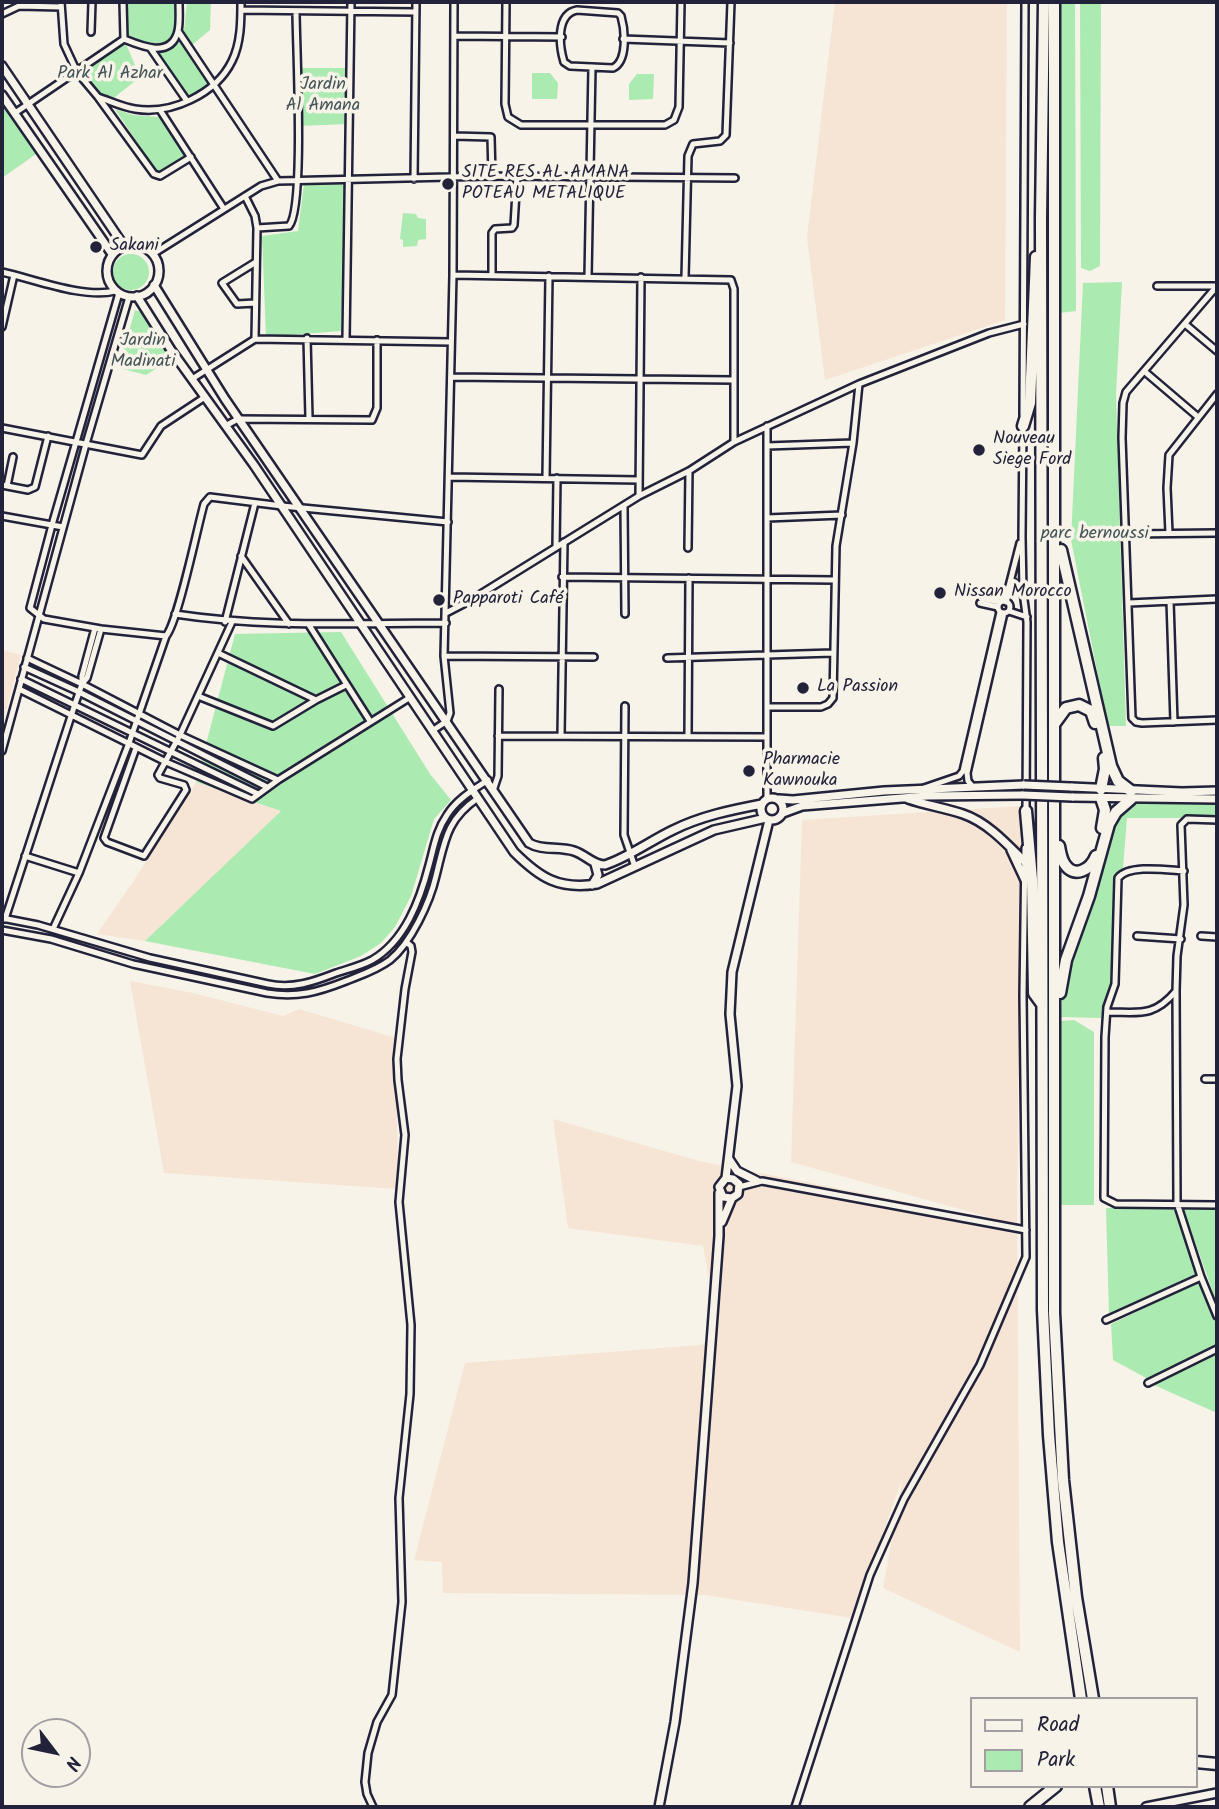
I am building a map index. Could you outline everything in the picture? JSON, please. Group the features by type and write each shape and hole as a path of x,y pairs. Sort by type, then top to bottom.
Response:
{"highway":[{"path":"1044,2 1041,218 1042,1310 1058,1542 1081,1697"},
{"path":"1054,2 1056,1341 1063,1480 1076,1598 1094,1697"},
{"path":"1023,426 1030,403 1034,271 1041,218"},
{"path":"1054,1024 1066,960 1089,896 1109,824 1131,795 1118,780 1111,766 1063,566 1056,487"},
{"path":"1055,724 1066,708 1072,705 1079,705 1091,711 1105,763 1101,793 1105,816 1091,867 1075,872 1067,868 1062,861 1055,827"},
{"path":"1026,811 1032,879 1034,993 1042,1004"},
{"path":"1198,1762 1217,1764"},
{"path":"1030,1807 1054,1788"},
{"path":"1095,1788 1099,1807"},
{"path":"1107,1788 1110,1807"}],"street":[{"path":"91,32 92,2"},
{"path":"123,2 124,39"},
{"path":"124,39 151,49 167,46 178,31 179,2"},
{"path":"98,97 134,109 160,110 187,101 214,84 231,62 237,49 241,2"},
{"path":"346,339 351,2"},
{"path":"414,179 416,2"},
{"path":"432,731 447,721 449,708 444,656 453,275 454,2"},
{"path":"506,2 505,104 508,117 521,125 591,127 665,125 674,120 679,107 681,2"},
{"path":"593,2 593,10"},
{"path":"685,278 688,156 692,145 698,142 720,141 726,135 731,2"},
{"path":"793,1807 845,1659 870,1574 904,1499 984,1357 1026,1257 1023,1008 1027,617 1023,592 1021,537 1025,2"},
{"path":"2,14 19,6 61,4 64,44 77,72 156,176 191,157"},
{"path":"241,10 416,12"},
{"path":"572,10 593,10 620,14 622,18 622,58 619,66 614,68 566,64 562,56 562,20 566,14 572,10"},
{"path":"257,229 291,225 295,212 296,11"},
{"path":"178,31 278,181"},
{"path":"454,36 562,37"},
{"path":"15,113 124,39"},
{"path":"623,39 730,43"},
{"path":"151,49 187,101"},
{"path":"2,66 124,246"},
{"path":"588,276 592,67"},
{"path":"2,94 112,254"},
{"path":"160,110 224,209"},
{"path":"454,136 491,136 492,176"},
{"path":"153,254 245,196 266,184 278,181 492,176 736,178"},
{"path":"492,275 492,233 495,229 512,228 514,225 517,176"},
{"path":"245,196 255,216 257,229 255,339"},
{"path":"2,272 87,292 118,292 133,297 147,293 154,285 159,270 153,254 145,247 135,244 124,246 112,254 106,273 109,283 118,292"},
{"path":"255,303 237,304 222,283 256,262"},
{"path":"2,327 13,275"},
{"path":"453,275 732,281 734,442"},
{"path":"546,478 549,276"},
{"path":"639,496 641,277"},
{"path":"154,285 238,419 376,623 447,721 529,843 538,848 574,851 595,864 605,865 702,818 779,799 1024,785 1071,787 1101,793 1217,799"},
{"path":"1157,286 1217,286"},
{"path":"1217,286 1126,392 1123,403 1132,718 1138,723 1217,720"},
{"path":"118,292 30,608 38,616 98,628 166,636"},
{"path":"133,297 227,425 514,852 535,872 559,883 592,885 608,881 714,830 777,819 783,813 802,806 927,796 1072,797 1101,793"},
{"path":"2,751 86,444 133,297"},
{"path":"446,613 734,442 859,384 989,332 1024,324"},
{"path":"1185,324 1217,351"},
{"path":"307,338 309,418"},
{"path":"192,379 255,339 451,342"},
{"path":"227,425 238,419 373,419 377,408 377,340"},
{"path":"1144,371 1198,417"},
{"path":"451,376 733,380"},
{"path":"767,707 821,707 828,704 833,692 837,535 853,443 859,384"},
{"path":"1169,533 1169,455 1217,394"},
{"path":"2,428 142,455 161,426 205,397"},
{"path":"767,426 767,737 764,801 761,812 768,819"},
{"path":"13,457 4,486 28,491 35,487 48,436"},
{"path":"767,446 853,443"},
{"path":"688,548 689,471"},
{"path":"449,477 639,480"},
{"path":"556,547 557,478"},
{"path":"53,929 79,873 137,722 175,614 206,499 210,496 298,508 448,522"},
{"path":"136,748 104,836 107,842 142,856 146,854 186,789 184,785 159,778 158,774 180,735 218,653 229,622 241,556 255,503"},
{"path":"624,507 625,614"},
{"path":"767,518 842,515"},
{"path":"2,516 63,527"},
{"path":"1127,534 1217,533"},
{"path":"921,789 959,776 963,771 1002,607 1011,594 1021,537"},
{"path":"561,736 564,542"},
{"path":"241,556 289,624"},
{"path":"562,577 834,580"},
{"path":"688,736 689,578"},
{"path":"1129,603 1217,599"},
{"path":"980,601 1027,617"},
{"path":"1170,601 1174,722"},
{"path":"973,788 967,773 1002,607"},
{"path":"175,614 229,622 309,625 446,623"},
{"path":"309,625 370,721"},
{"path":"98,628 82,676 82,684 3,918 53,929 128,952 268,984 285,987 306,984 369,962 387,948 403,930 410,916 443,821 457,802 488,780"},
{"path":"218,653 316,700"},
{"path":"667,658 833,653"},
{"path":"444,656 594,657"},
{"path":"27,658 180,735 278,780"},
{"path":"24,667 267,787"},
{"path":"21,679 258,794"},
{"path":"198,696 273,726 346,685"},
{"path":"19,689 72,713 136,748 252,799 409,698"},
{"path":"494,789 498,776 499,689"},
{"path":"625,706 624,829 635,867"},
{"path":"498,736 767,737"},
{"path":"1131,795 1217,791"},
{"path":"2,930 51,939 133,964 267,993 296,996 326,989 379,968 396,955 406,942 430,894 442,845 449,829 462,811 478,798"},
{"path":"904,798 964,814 992,831 1025,862"},
{"path":"779,799 783,813"},
{"path":"659,1807 675,1722 693,1583 719,1236 719,1187 726,1178 737,1086 730,1014 732,972 768,819"},
{"path":"1217,820 1187,819 1180,827 1184,915 1177,956 1176,991 1177,1203 1200,1277 1217,1316"},
{"path":"1009,847 1025,880"},
{"path":"25,856 79,873"},
{"path":"592,885 598,875 595,864"},
{"path":"1184,871 1132,870 1122,873 1118,878 1115,984 1107,1012 1104,1198 1116,1203 1217,1205"},
{"path":"1138,936 1181,939"},
{"path":"1202,936 1217,937"},
{"path":"373,1807 365,1782 368,1753 377,1722 392,1695 402,1602 399,1499 410,1394 411,1325 399,1202 405,1135 397,1059 412,952 411,946 406,942"},
{"path":"267,993 268,984"},
{"path":"1107,1012 1149,1012 1165,1004 1176,991"},
{"path":"1205,1079 1217,1079"},
{"path":"729,1159 737,1171 757,1181 1026,1230"},
{"path":"719,1236 732,1198 738,1194 739,1187 736,1180 726,1178"},
{"path":"739,1187 757,1181"},
{"path":"719,1193 723,1197 732,1198"},
{"path":"1106,1320 1200,1277"},
{"path":"1148,1383 1217,1349"},
{"path":"1146,1807 1216,1794"}],"shaded area":[{"path":"835,2 1007,2 1005,320 825,380 807,237"},
{"path":"2,650 21,655 2,726"},
{"path":"196,782 281,811 145,941 97,934 133,882"},
{"path":"1021,806 1017,1224 1020,1652 883,1588 903,1477 852,1618 705,1595 443,1593 442,1562 414,1560 465,1363 702,1345 718,1327 703,1246 568,1228 553,1119 699,1161 1003,1221 791,1162 802,820"},
{"path":"130,981 193,993 283,1016 299,1009 396,1038 398,1189 164,1173"}],"green space":[{"path":"126,2 181,2 178,31 213,84 187,101 151,49 138,45 126,36"},
{"name":"Park Al Azhar","path":"187,2 211,2 210,30 192,45 184,31"},
{"path":"1058,2 1075,2 1076,311 1059,313"},
{"path":"1080,2 1101,2 1100,266 1090,271 1081,268"},
{"name":"Park Al Azhar","path":"124,39 140,77 110,101 98,97 77,72"},
{"name":"Jardin Al Amana","path":"299,68 347,68 349,124 297,126"},
{"path":"532,73 550,73 558,83 557,99 532,99"},
{"path":"637,74 654,74 653,99 629,100 629,84"},
{"path":"2,105 36,154 2,178"},
{"path":"115,109 133,115 159,117 184,155 158,174"},
{"path":"346,181 341,331 266,337 262,236 298,231 304,184"},
{"path":"403,213 416,214 418,218 426,219 426,239 418,240 417,246 403,247 403,240 400,239"},
{"path":"131,254 144,259 149,272 144,285 131,290 118,285 113,272 118,259"},
{"name":"parc bernoussi","path":"1122,282 1116,395 1126,726 1108,726 1071,540 1083,283"},
{"name":"Jardin Madinati","path":"135,310 141,312 172,359 146,375 119,368"},
{"path":"341,632 430,774 451,800 434,819 411,896 395,927 381,943 361,956 315,974 145,941 281,811 196,782 235,634"},
{"path":"1217,801 1217,818 1127,818 1123,868 1115,875 1110,993 1105,999 1101,1018 1061,1017 1063,985 1110,817 1127,802"},
{"path":"1074,1020 1094,1032 1094,1205 1057,1205 1060,1021"},
{"path":"1176,1207 1197,1274 1109,1314 1106,1208"},
{"path":"1183,1208 1217,1209 1216,1301"},
{"path":"1199,1282 1217,1322 1217,1345 1148,1379 1113,1360 1111,1324"},
{"path":"1217,1354 1217,1413 1154,1385"}],"place":[{"name":"SITE RES AL AMANA POTEAU METALIQUE","path":"448,184"},
{"name":"Sakani","path":"96,247"},
{"name":"Nouveau Siege Ford","path":"979,450"},
{"name":"Nissan Morocco","path":"940,593"},
{"name":"Papparoti Café","path":"439,600"},
{"name":"La Passion","path":"803,688"},
{"name":"Pharmacie Kawnouka","path":"749,771"}]}
